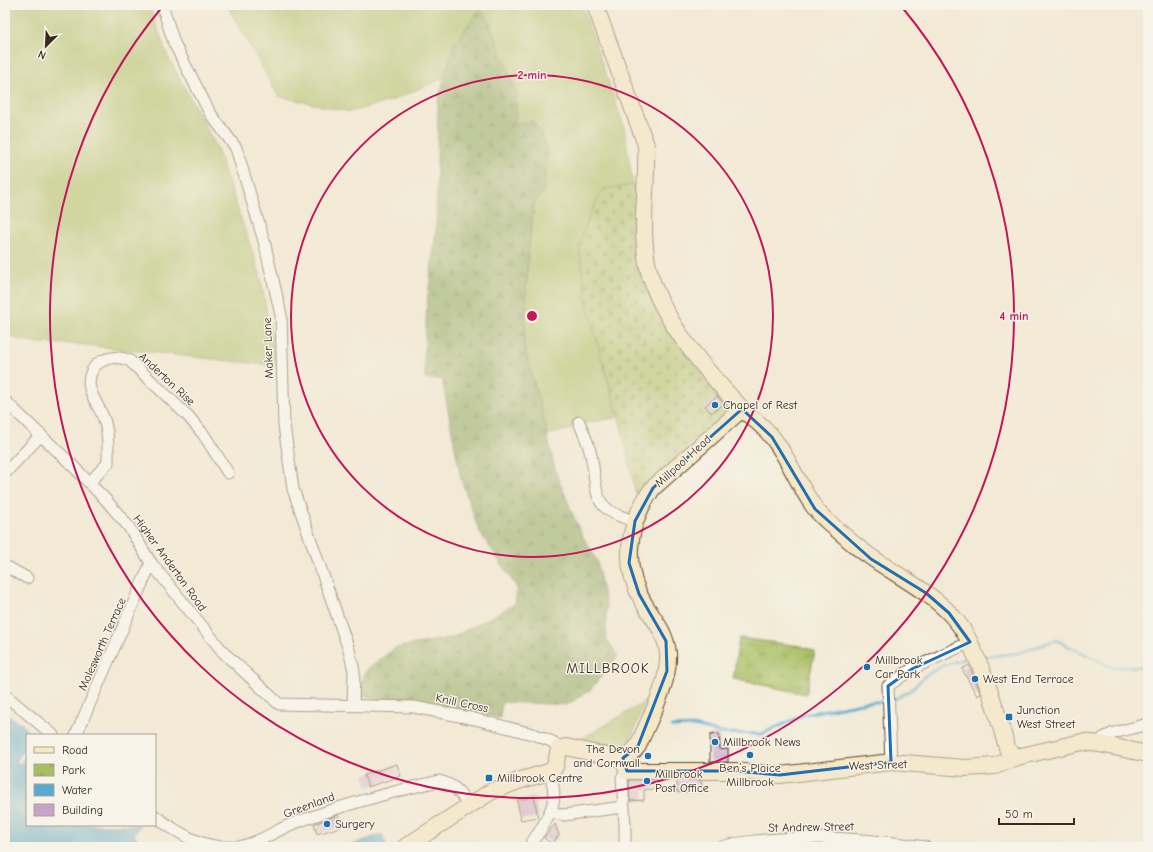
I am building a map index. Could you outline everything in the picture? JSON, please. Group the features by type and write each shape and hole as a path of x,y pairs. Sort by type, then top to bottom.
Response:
{"street":[{"name":"Maker Lane","path":"162,5 174,43 210,113 236,148 264,241 281,315 284,425 293,489 349,650 354,671 353,705"},
{"path":"595,5 646,145 647,168 644,236 650,274 661,304 677,331 742,409 772,437 815,509 871,559 926,593 950,613 960,624 975,652 987,680 1008,751 1017,757"},
{"name":"Anderton Rise","path":"90,482 108,463 109,442 105,422 88,384 91,373 96,364 105,359 117,357 129,360 188,416 204,435 228,472"},
{"name":"Higher Anderton Road","path":"5,400 90,482 129,527 151,563 224,653 256,684 279,704 353,705"},
{"name":"Millpool Head","path":"625,764 638,746 663,688 667,671 668,656 666,641 660,627 645,605 632,578 629,548 635,521 643,501 653,488 742,409"},
{"path":"579,422 592,458 594,488 598,498 605,508 612,513 635,521"},
{"path":"5,473 41,435"},
{"name":"Molesworth Terrace","path":"76,734 151,563"},
{"path":"5,566 27,578"},
{"path":"891,762 888,686 912,669 975,652"},
{"path":"5,695 52,734"},
{"name":"Knill Cross","path":"353,705 414,707 475,719 545,738 553,742 559,750"},
{"path":"1100,744 1103,738 1114,733 1148,724"},
{"name":"West Street","path":"559,750 566,747 625,764 780,775 891,762 965,768 995,766 1017,757 1082,742 1100,744 1148,754"},
{"path":"405,847 492,791 515,782 549,772 555,767 559,750"},
{"path":"625,764 622,778 625,847"},
{"path":"530,847 551,812 555,795 554,786 549,772"},
{"name":"Greenland","path":"156,817 181,835 200,843 239,847 260,839 295,822 363,800 439,781 450,784 459,790 468,806"},
{"path":"551,812 564,815 623,807"},
{"name":"St Andrew Street","path":"722,847 732,844 786,838 835,837 885,841 925,847"}],"highlighted area":[{"path":"742,409 772,437 815,509 871,559 926,593 949,613 970,642 912,669 888,686 891,762 780,775 735,771 627,771 623,758 638,746 667,671 666,641 639,594 629,563 635,521 653,488"}],"green space":[{"path":"5,5 149,5 168,57 216,146 260,274 276,366 75,344 34,343 5,336"},
{"path":"227,5 582,5 624,127 633,185 604,189 579,246 588,308 619,417 586,423 548,435 524,346 528,253 534,204 544,190 515,124 517,95 502,57 454,43 445,77 391,101 349,112 278,96"},
{"path":"480,9 488,18 517,95 515,123 533,121 542,134 548,153 544,190 534,204 528,253 524,346 540,404 556,473 580,531 597,561 606,606 606,638 618,656 590,690 567,705 502,702 500,718 419,703 374,699 357,693 367,669 395,648 453,637 515,604 517,588 479,531 461,479 442,379 425,379 424,357 427,303 436,230 438,100 454,43"},
{"path":"633,185 638,187 641,266 646,286 654,305 675,340 729,403 729,409 639,495 636,495 619,417 588,308 579,246 589,215 604,189"},
{"path":"739,638 801,646 815,651 806,694 733,679"},
{"path":"645,702 631,738 624,748 612,750 581,739"}],"water":[{"path":"5,714 22,724 29,733 26,734 26,745 16,762 20,764 26,756 26,826 140,826 133,835 149,847 5,847"},
{"path":"382,834 387,847 346,847 351,845"}],"building":[{"name":"Chapel of Rest","path":"717,396 724,404 711,413 705,406"},
{"path":"969,665 981,694 977,696 962,669"},
{"name":"Millbrook News","path":"719,734 720,750 728,749 728,762 710,762 710,735"},
{"path":"397,764 401,776 368,787 364,775"},
{"path":"629,780 654,780 655,789 644,790 644,800 630,801"},
{"path":"677,780 701,780 702,792 677,792"},
{"path":"534,797 538,817 521,820 517,800"},
{"name":"Surgery","path":"338,815 341,827 317,834 314,824"},
{"path":"555,824 559,835 552,844 544,838"}],"waterway":[{"path":"982,657 1019,653 1056,640 1112,667 1148,667"},
{"path":"672,727 694,726 722,733 762,734 806,714 866,702 880,702 897,698 911,690 925,676 942,666 970,657"}],"place":[{"name":"Chapel of Rest","path":"715,405"},
{"name":"Millbrook Car Park","path":"867,667"},
{"name":"West End Terrace","path":"975,679"},
{"name":"Junction West Street","path":"1009,717"},
{"name":"Millbrook News","path":"715,742"},
{"name":"Ben’s Plaice Millbrook","path":"750,755"},
{"name":"The Devon and Cornwall","path":"648,756"},
{"name":"Millbrook Centre","path":"489,778"},
{"name":"Millbrook Post Office","path":"647,781"},
{"name":"Surgery","path":"327,824"}],"district":[{"name":"MILLBROOK","path":"608,668"}]}
